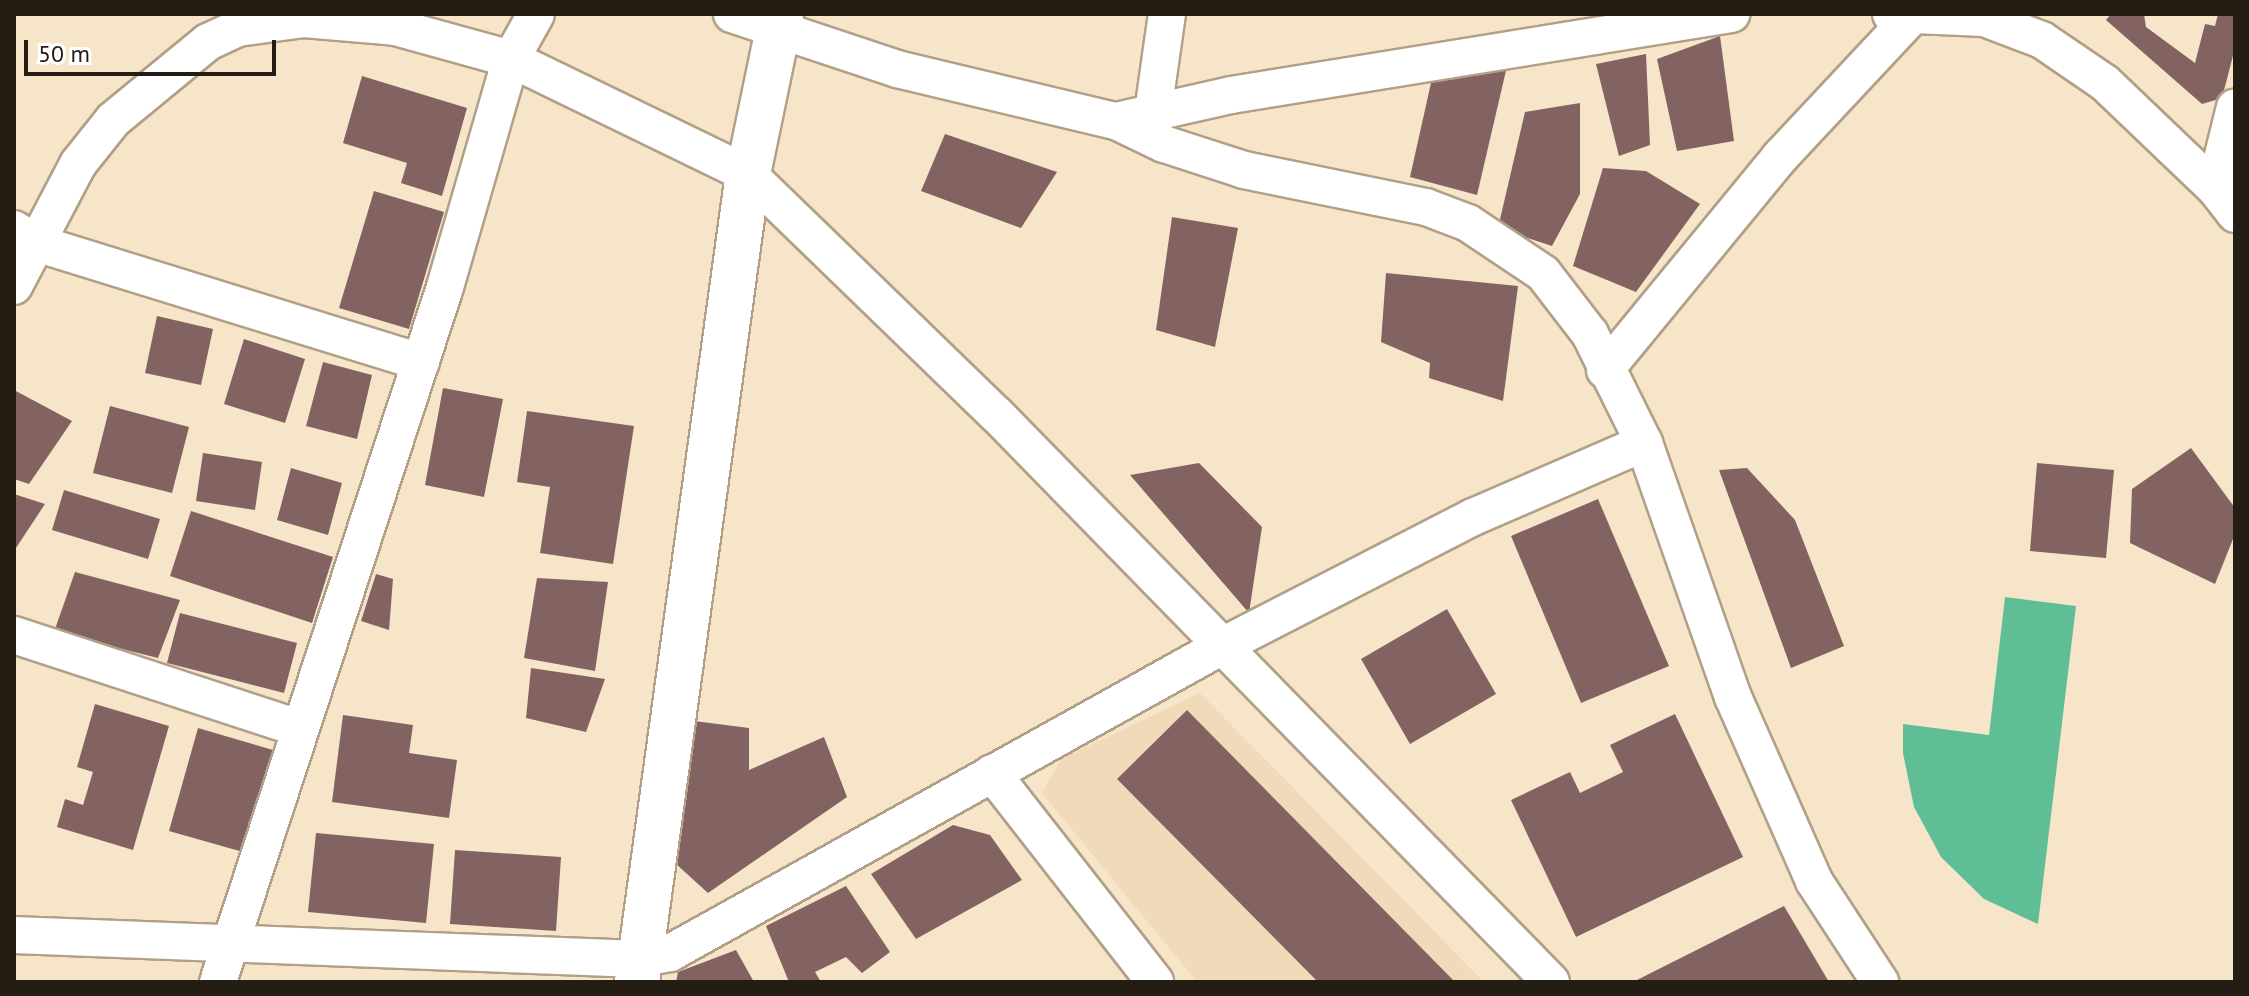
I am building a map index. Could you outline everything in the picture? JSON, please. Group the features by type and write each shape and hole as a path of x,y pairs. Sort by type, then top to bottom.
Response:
{"street":[{"path":"218,982 421,362 511,59 536,14"},
{"path":"732,14 779,23 897,69 1116,121 1164,144 1244,170 1426,207 1468,223 1543,273 1573,306 1644,443 1739,711 1814,881 1880,982"},
{"path":"1153,112 1167,14"},
{"path":"1116,121 1567,28 1731,14"},
{"path":"1605,370 1780,157 1905,14 1984,18 2042,40 2105,83 2225,201"},
{"path":"14,286 25,236 113,120 208,42 238,28 304,19 395,27 511,59 748,174 1224,645 1551,982"},
{"path":"636,974 748,174 779,23"},
{"path":"2225,201 2235,107"},
{"path":"25,236 421,362"},
{"path":"14,935 230,940 636,974 1224,645 1473,517 1644,443"},
{"path":"14,635 299,728"},
{"path":"992,773 1155,982"}],"shaded area":[{"path":"1200,693 1484,982 1197,982 1042,793 1061,759"}],"green space":[{"path":"2005,597 2076,606 2038,924 1984,899 1941,857 1914,807 1903,753 1903,724 1989,735"}],"building":[{"path":"2111,14 2144,14 2146,27 2195,63 2205,24 2215,26 2218,14 2235,14 2235,48 2222,98 2202,104 2106,20"},
{"path":"1720,36 1734,141 1677,151 1657,59"},
{"path":"1646,54 1650,145 1619,156 1596,64"},
{"path":"1508,62 1477,195 1410,177 1433,74"},
{"path":"362,76 467,108 442,196 401,183 407,163 343,143"},
{"path":"1580,103 1580,194 1552,246 1498,228 1525,112"},
{"path":"945,134 1057,172 1021,228 921,191"},
{"path":"1603,168 1646,171 1700,204 1636,292 1573,266"},
{"path":"374,191 444,212 409,329 339,308"},
{"path":"1172,217 1238,228 1215,347 1156,330"},
{"path":"1386,273 1518,286 1503,401 1429,378 1430,363 1381,342"},
{"path":"157,316 213,329 201,385 145,373"},
{"path":"244,339 305,359 285,423 224,404"},
{"path":"323,362 372,375 357,439 306,426"},
{"path":"443,388 503,399 484,497 425,485"},
{"path":"14,390 72,421 29,484 14,479"},
{"path":"110,406 189,427 172,493 93,473"},
{"path":"527,411 634,426 613,564 540,553 550,487 517,482"},
{"path":"2191,448 2235,508 2235,534 2215,584 2130,543 2132,489"},
{"path":"203,453 262,462 255,510 196,501"},
{"path":"1199,463 1262,527 1249,613 1130,475"},
{"path":"2037,463 2114,470 2106,558 2030,551"},
{"path":"291,468 342,483 328,535 277,520"},
{"path":"1747,468 1795,520 1844,646 1791,668 1719,470"},
{"path":"64,490 160,519 148,559 52,530"},
{"path":"14,494 45,504 14,551"},
{"path":"1598,499 1669,666 1581,703 1511,536"},
{"path":"191,511 333,557 312,623 170,576"},
{"path":"75,572 180,600 158,658 54,632"},
{"path":"376,574 393,579 389,630 361,621"},
{"path":"537,578 608,582 595,671 524,658"},
{"path":"1447,609 1496,694 1410,744 1361,659"},
{"path":"180,613 297,643 284,693 167,663"},
{"path":"531,668 605,679 586,732 526,718"},
{"path":"95,704 169,726 133,850 57,827 65,799 83,805 93,772 77,767"},
{"path":"1187,710 1455,982 1318,982 1117,779"},
{"path":"1675,714 1743,857 1576,937 1511,800 1570,772 1580,793 1623,772 1610,745"},
{"path":"343,715 413,725 409,753 457,760 449,818 332,802"},
{"path":"686,720 749,728 749,770 824,737 847,797 708,893 664,853"},
{"path":"198,728 273,750 243,852 169,831"},
{"path":"953,825 990,835 1022,880 916,939 871,874"},
{"path":"316,833 434,844 426,923 308,912"},
{"path":"455,850 561,857 556,931 450,924"},
{"path":"846,886 890,952 862,973 846,957 815,972 821,982 789,982 766,926"},
{"path":"1784,906 1829,982 1633,982"},
{"path":"736,950 754,982 676,982 678,972"}]}
